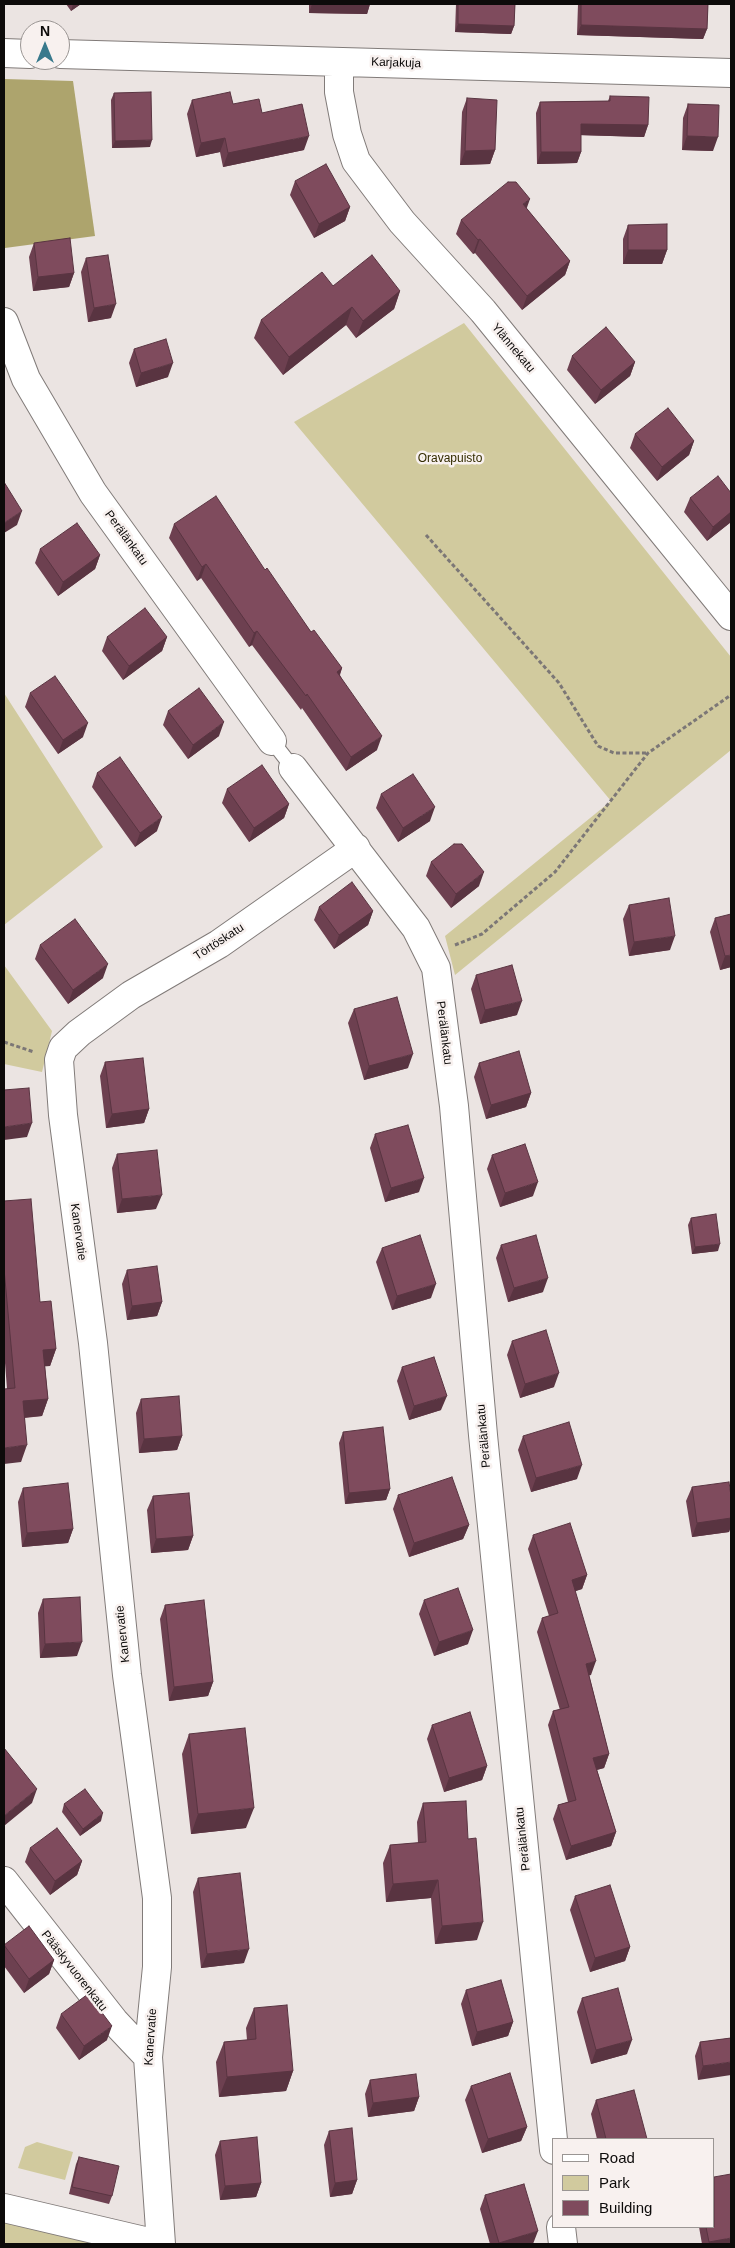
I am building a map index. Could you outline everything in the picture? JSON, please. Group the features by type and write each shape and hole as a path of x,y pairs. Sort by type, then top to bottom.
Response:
{"street":[{"path":"4,53 20,54"},
{"name":"Karjakuja","path":"70,54 731,73"},
{"name":"Ylännekatu","path":"339,62 339,92 347,134 356,162 402,222 483,311 731,616"},
{"name":"Perälänkatu","path":"4,322 26,379 93,493 272,741"},
{"name":"Perälänkatu","path":"293,768 416,928 436,968 454,1106 483,1434 553,2138"},
{"name":"Törtöskatu","path":"79,1032 131,995 219,944 356,848"},
{"name":"Kanervatie","path":"79,1032 63,1048 59,1060 63,1115 93,1343 127,1675 157,1898 157,1967 148,2058 161,2244"},
{"name":"Pääskyvuorenkatu","path":"4,1881 114,2021 148,2058"},
{"path":"4,2208 156,2244"},
{"path":"561,2228 563,2244"}],"lane":[{"path":"272,741 293,768"}],"path":[{"path":"426,535 559,683 598,746 614,753 648,753"},
{"path":"429,955 482,934 555,872 648,753 731,695"}],"green space":[{"name":"Oravapuisto","path":"464,323 731,657 731,750 455,975 445,936 611,801 294,422"},
{"path":"4,693 103,847 4,925"},
{"path":"4,965 52,1031 42,1072 4,1064"},
{"path":"37,2142 73,2152 65,2180 18,2168 25,2147"},
{"path":"4,2222 97,2244 4,2244"}],"shaded area":[{"path":"4,79 73,81 95,236 5,248"}],"building":[{"path":"458,4 515,4 514,26 458,24"},
{"path":"581,4 708,4 707,29 581,25"},
{"path":"151,92 152,140 115,141 114,93"},
{"path":"230,92 233,104 259,99 262,113 302,104 309,136 228,153 225,138 201,143 192,100"},
{"path":"610,96 649,97 648,125 581,124 581,152 541,152 540,102 610,101"},
{"path":"467,98 497,100 495,150 465,151"},
{"path":"688,104 719,105 718,137 687,136"},
{"path":"326,164 350,207 319,224 295,181"},
{"path":"508,182 516,182 530,199 523,204 570,261 527,296 480,239 478,240 461,220"},
{"path":"667,224 667,250 628,250 628,225"},
{"path":"70,238 74,273 38,277 34,243"},
{"path":"108,255 116,304 94,308 86,258"},
{"path":"372,255 400,291 363,321 352,307 289,357 261,320 322,272 333,286"},
{"path":"606,327 635,362 601,390 572,356"},
{"path":"166,339 173,363 141,373 134,349"},
{"path":"668,408 694,441 662,467 635,434"},
{"path":"718,476 731,493 731,512 713,527 690,498"},
{"path":"4,482 22,511 4,523"},
{"path":"216,496 265,570 267,568 311,632 314,630 342,668 337,672 382,736 351,757 307,694 306,696 257,631 254,633 206,564 202,567 174,524"},
{"path":"77,523 100,555 63,582 40,549"},
{"path":"145,608 167,637 129,666 107,637"},
{"path":"55,676 88,723 63,740 30,693"},
{"path":"199,688 224,722 193,745 168,711"},
{"path":"120,757 162,817 140,833 97,773"},
{"path":"262,765 289,804 254,828 227,789"},
{"path":"413,774 435,807 403,828 381,794"},
{"path":"454,844 462,844 484,872 456,894 431,862"},
{"path":"352,882 373,911 339,935 319,907"},
{"path":"669,898 675,936 634,942 629,905"},
{"path":"731,914 731,955 725,956 715,918"},
{"path":"75,919 108,964 73,990 40,945"},
{"path":"512,965 522,1001 485,1010 476,975"},
{"path":"397,997 413,1054 369,1066 354,1009"},
{"path":"519,1051 531,1093 491,1105 479,1063"},
{"path":"143,1058 149,1109 112,1114 105,1062"},
{"path":"29,1088 32,1123 4,1127 4,1090"},
{"path":"408,1125 424,1178 391,1188 375,1134"},
{"path":"525,1144 538,1182 505,1193 492,1155"},
{"path":"157,1150 162,1195 122,1199 117,1154"},
{"path":"31,1199 40,1302 51,1301 56,1349 43,1350 48,1399 23,1401 27,1445 4,1448 4,1389 15,1388 4,1269 4,1201"},
{"path":"716,1214 720,1244 695,1247 691,1218"},
{"path":"420,1235 436,1284 397,1296 382,1248"},
{"path":"536,1235 548,1278 514,1288 501,1245"},
{"path":"157,1266 162,1302 132,1306 127,1270"},
{"path":"546,1330 559,1373 525,1384 512,1341"},
{"path":"434,1357 447,1396 414,1406 402,1367"},
{"path":"179,1396 182,1436 144,1439 141,1399"},
{"path":"569,1422 582,1465 536,1478 523,1436"},
{"path":"383,1427 390,1489 349,1493 343,1432"},
{"path":"452,1477 469,1525 414,1543 398,1495"},
{"path":"729,1482 731,1518 697,1523 692,1487"},
{"path":"68,1483 73,1529 27,1533 23,1488"},
{"path":"189,1493 193,1536 156,1539 153,1496"},
{"path":"570,1523 587,1575 572,1580 596,1661 586,1664 609,1754 593,1758 616,1832 571,1846 558,1805 576,1800 553,1711 569,1707 542,1618 558,1613 533,1535"},
{"path":"458,1588 473,1630 439,1642 424,1600"},
{"path":"80,1597 82,1642 45,1644 43,1599"},
{"path":"204,1600 213,1682 174,1687 165,1605"},
{"path":"470,1712 487,1766 449,1778 432,1725"},
{"path":"245,1728 254,1808 198,1814 189,1734"},
{"path":"4,1748 37,1789 4,1816"},
{"path":"85,1789 103,1813 83,1829 64,1804"},
{"path":"466,1801 468,1839 476,1838 483,1922 442,1926 438,1880 393,1884 390,1845 426,1842 423,1803"},
{"path":"57,1828 82,1861 55,1881 30,1848"},
{"path":"240,1873 249,1949 207,1954 198,1878"},
{"path":"610,1885 630,1947 595,1958 575,1896"},
{"path":"29,1926 54,1960 29,1979 4,1945"},
{"path":"501,1980 513,2022 477,2032 466,1990"},
{"path":"618,1988 632,2040 596,2050 582,1998"},
{"path":"88,1994 112,2026 84,2046 61,2014"},
{"path":"287,2005 293,2071 227,2077 224,2042 256,2039 254,2008"},
{"path":"731,2038 731,2062 703,2066 700,2042"},
{"path":"510,2073 527,2127 488,2139 471,2086"},
{"path":"416,2074 419,2097 373,2103 370,2080"},
{"path":"634,2090 647,2138 606,2138 596,2100"},
{"path":"352,2128 357,2180 335,2183 329,2131"},
{"path":"257,2137 261,2183 225,2186 220,2141"},
{"path":"79,2157 119,2166 112,2196 72,2187"},
{"path":"731,2174 731,2238 709,2242 706,2228 715,2228 715,2177"},
{"path":"524,2184 538,2231 499,2243 485,2195"}]}
